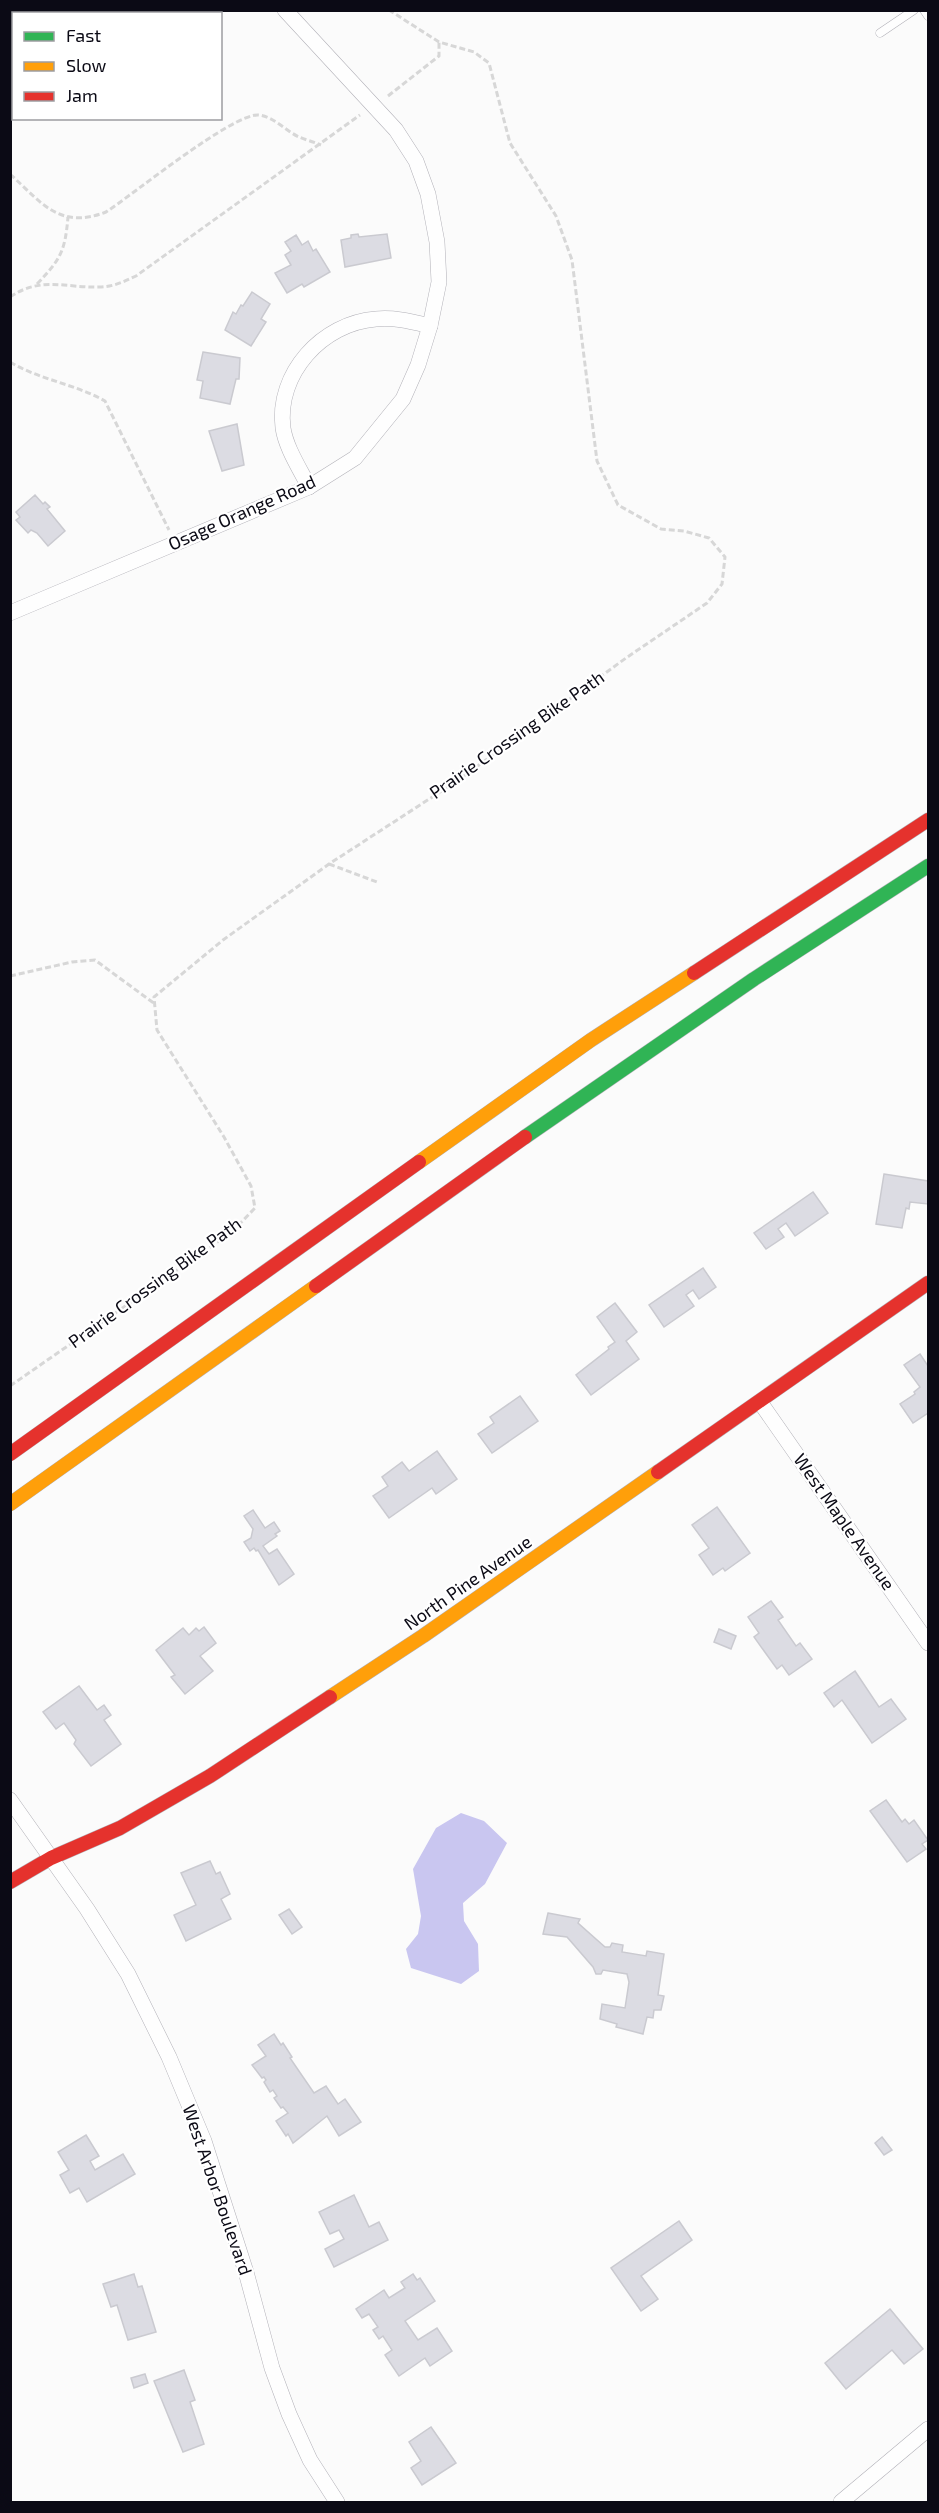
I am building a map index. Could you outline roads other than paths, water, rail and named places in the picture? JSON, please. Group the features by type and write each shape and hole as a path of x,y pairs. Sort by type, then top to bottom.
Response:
{"main road":[{"path":"10,1454 591,1040 928,820"},
{"path":"10,1504 589,1091 754,979 928,866"},
{"name":"North Pine Avenue","path":"10,1882 51,1858 120,1828 210,1776 423,1636 928,1283"}],"street":[{"name":"Osage Orange Road","path":"13,607 309,487 355,458 398,406 418,364 430,326 439,282 437,242 428,194 416,161 396,130 285,10"},
{"path":"309,487 283,430 282,405 288,383 300,360 327,336 353,323 376,319 403,320 430,326"},
{"name":"West Maple Avenue","path":"760,1402 928,1643"},
{"name":"West Arbor Boulevard","path":"10,1800 128,1974 169,2057 204,2141 246,2271 272,2368 310,2460 337,2502"},
{"path":"841,2502 928,2429"}],"lane":[{"path":"880,33 914,10"},
{"path":"924,10 928,16"}],"water":[{"path":"461,1813 484,1821 507,1843 485,1884 463,1903 464,1921 478,1944 479,1971 461,1984 411,1968 406,1949 418,1934 421,1916 413,1869 436,1828"}]}
